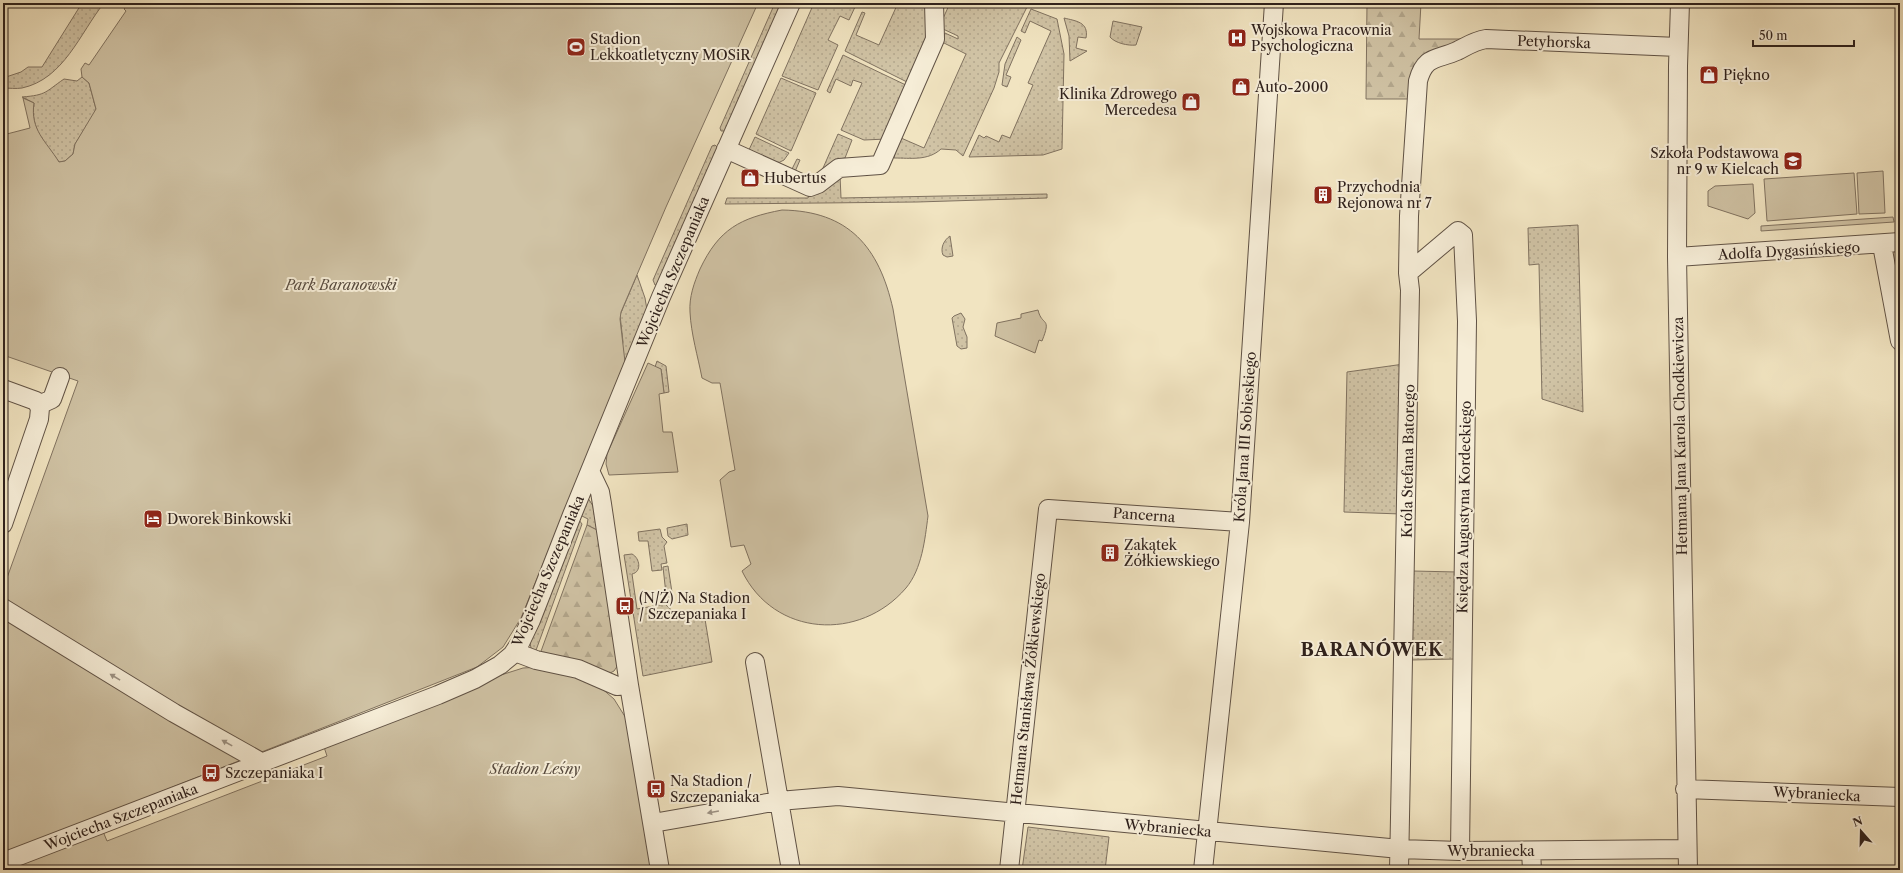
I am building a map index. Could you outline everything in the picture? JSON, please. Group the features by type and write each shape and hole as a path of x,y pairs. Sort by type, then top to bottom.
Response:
{"street":[{"name":"Wojciecha Szczepaniaka","path":"3,862 468,683 500,665 515,652 531,620 661,297 791,3"},
{"path":"726,149 810,187 818,184 839,168 880,165 935,39 934,3"},
{"name":"Króla Jana III Sobieskiego","path":"1202,870 1240,522 1274,3"},
{"name":"Hetmana Jana Karola Chodkiewicza","path":"1680,3 1678,47 1677,257 1685,789 1688,870"},
{"name":"Petyhorska","path":"1434,58 1456,51 1474,41 1486,39 1678,47"},
{"name":"Króla Stefana Batorego","path":"1399,870 1410,305 1408,273 1409,216 1418,81 1420,72 1434,58"},
{"name":"Księdza Augustyna Kordeckiego","path":"1408,273 1458,231 1463,234 1467,321 1460,852"},
{"name":"Adolfa Dygasińskiego","path":"1677,257 1882,245 1900,242"},
{"path":"1882,245 1900,341"},
{"path":"39,405 52,399 60,378"},
{"path":"3,389 34,400 39,405 41,410 3,524"},
{"path":"590,471 600,492 629,685 660,870"},
{"name":"Pancerna","path":"1048,508 1240,522"},
{"name":"Hetmana Stanisława Żółkiewskiego","path":"1009,870 1048,508"},
{"path":"3,608 174,713 261,762"},
{"path":"515,652 536,660 578,669 617,686 629,685"},
{"path":"755,662 791,870"},
{"name":"Wybraniecka","path":"1685,789 1900,797"},
{"name":"Wybraniecka","path":"652,823 779,801 838,796 1400,849 1460,852 1687,849"},
{"path":"1532,851 1532,870"}],"green space":[{"path":"82,3 104,3 79,41 60,65 37,83 22,88 3,88 3,78 21,72 28,67 42,67"},
{"name":"Park Baranowski","path":"129,3 758,3 666,207 621,312 620,319 625,362 521,618 503,647 477,667 3,854 3,589 78,381 3,355 3,135 30,128 23,98 34,103 34,121 40,135 59,162 65,161 73,154 75,144 96,109 89,83 82,77 81,69 85,63 89,65 126,11 124,9"},
{"path":"775,3 783,3 725,131 721,131 720,128"},
{"path":"814,3 846,3 855,7 849,20 840,16 828,40 838,45 818,90 782,76"},
{"path":"898,3 931,3 931,41 911,84 845,51 862,12 865,13 856,35 879,45"},
{"path":"950,3 1029,3 999,63 999,72 994,88 963,156 956,150 941,149 936,153 925,157 894,158 900,132 901,138 924,148 966,54 942,42 945,33 958,39 958,36 943,29 941,23"},
{"path":"1367,3 1421,3 1419,39 1462,39 1457,46 1430,53 1409,99 1366,99"},
{"path":"1031,9 1057,19 1064,54 1062,149 1043,155 969,157 979,135 984,138 986,136 999,142 1002,135 1010,138 1033,85 1028,83 1051,31 1030,21 1025,33 1021,31"},
{"path":"1064,18 1081,23 1086,29 1086,38 1078,37 1076,48 1087,51 1070,61 1069,36"},
{"path":"1113,21 1142,27 1136,45 1122,44 1110,37"},
{"path":"1017,37 1021,40 1006,75 1011,77 1007,87 1002,85 1005,64"},
{"path":"843,55 910,87 887,139 864,140 841,130 862,83 853,80 851,86 836,79 830,93 827,91"},
{"path":"82,77 89,83 96,109 95,113 75,144 73,154 65,161 59,162 44,142 36,128 33,112 34,103 22,97 41,94 64,79 77,81"},
{"path":"781,78 816,93 791,151 756,134"},
{"path":"838,134 852,140 845,158 839,159 830,167 816,184"},
{"path":"755,137 789,153 784,160 776,164 747,154"},
{"path":"715,145 718,148 657,285 655,285 653,280 712,146"},
{"path":"797,159 800,160 794,174 816,184 813,185 807,183 789,175"},
{"path":"1883,171 1885,213 1859,214 1857,173"},
{"path":"1854,173 1857,214 1767,221 1764,179"},
{"path":"840,175 841,198 1047,194 1047,198 917,202 725,204 727,198 808,198 810,192 815,193 824,191"},
{"path":"1753,184 1755,213 1748,219 1708,206 1708,191 1715,186"},
{"path":"782,210 805,212 826,217 843,225 857,237 869,251 879,268 887,287 893,309 928,516 922,554 916,572 906,588 887,605 865,617 842,624 819,624 796,620 775,609 756,593 742,571 751,564 744,545 731,547 720,480 729,472 735,470 720,383 712,383 702,378 692,329 690,301 692,290 707,255 715,244 723,235 743,222 767,213"},
{"path":"1893,217 1894,222 1761,231 1761,226"},
{"path":"1578,225 1583,412 1542,399 1539,264 1529,265 1528,228"},
{"path":"950,236 953,256 947,257 943,255 942,247 944,242"},
{"path":"637,275 645,298 647,310 626,363 619,361 623,342 620,315"},
{"path":"1038,310 1045,322 1046,328 1042,341 1039,340 1035,353 995,336 997,323 1021,318 1021,314"},
{"path":"961,313 965,319 963,327 967,337 967,348 961,349 957,346 952,318"},
{"path":"657,361 666,366 669,392 664,393 661,369 655,367"},
{"path":"648,363 661,369 664,393 659,394 663,432 672,432 678,472 609,475 606,464 607,454"},
{"path":"1404,364 1401,514 1344,512 1347,372"},
{"path":"588,498 593,506 597,530 587,525 588,519 580,515"},
{"path":"579,520 582,524 535,653 531,648 530,643"},
{"path":"687,524 688,535 672,539 668,536 667,528"},
{"path":"587,525 597,530 618,665 614,671 608,674 540,654"},
{"path":"660,529 662,537 667,542 664,546 667,563 661,564 662,570 652,571 648,541 639,541 638,532"},
{"path":"632,554 637,559 639,565 637,571 632,574 637,609 665,604 679,617 704,613 712,662 643,676 624,555"},
{"path":"668,566 673,599 667,603 663,567"},
{"path":"1413,571 1457,572 1456,659 1411,660"},
{"name":"Stadion Leśny","path":"541,667 592,680 614,699 629,723 654,870 3,870 102,829 107,841 327,756 323,744 501,675 523,668"},
{"path":"1028,827 1109,837 1105,870 1022,870"}],"place":[{"name":"Wojskowa Pracownia Psychologiczna","path":"1237,38"},
{"name":"Stadion Lekkoatletyczny MOSiR","path":"576,47"},
{"name":"Piękno","path":"1709,75"},
{"name":"Auto-2000","path":"1241,87"},
{"name":"Klinika Zdrowego Mercedesa","path":"1191,102"},
{"name":"Szkoła Podstawowa nr 9 w Kielcach","path":"1793,161"},
{"name":"Hubertus","path":"750,178"},
{"name":"Przychodnia Rejonowa nr 7","path":"1323,195"},
{"name":"Dworek Binkowski","path":"153,519"},
{"name":"Zakątek Żółkiewskiego","path":"1110,553"},
{"name":"(N/Ż) Na Stadion / Szczepaniaka I","path":"625,606"},
{"name":"Szczepaniaka I","path":"211,773"},
{"name":"Na Stadion / Szczepaniaka","path":"656,789"}],"district":[{"name":"BARANÓWEK","path":"1372,650"}]}
